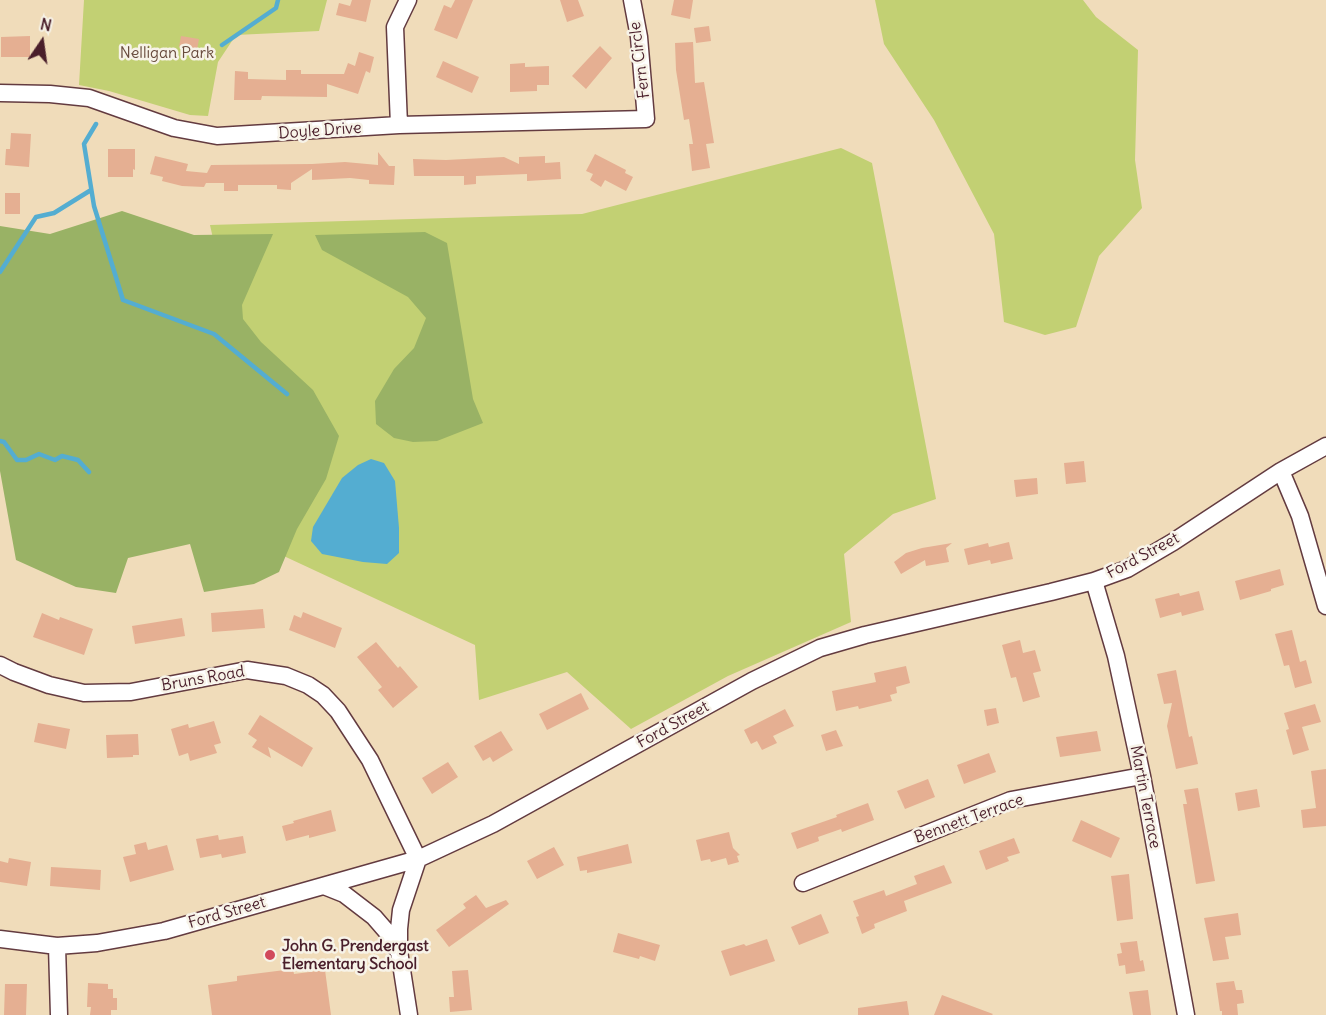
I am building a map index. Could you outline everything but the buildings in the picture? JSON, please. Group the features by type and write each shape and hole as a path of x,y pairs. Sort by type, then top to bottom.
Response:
{"street":[{"path":"399,125 395,27 408,0"},
{"name":"Fern Circle","path":"632,0 639,37 646,119"},
{"name":"Doyle Drive","path":"0,93 50,94 89,98 174,128 218,136 399,125 646,119"},
{"name":"Ford Street","path":"0,939 57,946 97,943 164,931 418,859 493,824 752,681 820,648 865,635 1095,581 1126,569 1281,471 1326,446"},
{"path":"1281,471 1300,516 1326,606"},
{"name":"Martin Terrace","path":"1095,581 1116,656 1142,776 1186,1015"},
{"name":"Bruns Road","path":"0,665 49,685 84,693 131,692 247,670 286,676 308,685 323,695 338,711 370,760 418,859"},
{"name":"Bennett Terrace","path":"803,883 1011,800 1142,776"},
{"path":"409,1015 399,951 401,910 418,859"},
{"path":"324,886 344,894 374,917 399,951"},
{"path":"57,946 59,1015"}],"green space":[{"name":"Nelligan Park","path":"84,0 327,0 319,31 236,35 218,62 208,116 190,115 109,91 79,85"},
{"path":"875,0 1083,0 1096,17 1138,50 1135,160 1142,208 1099,256 1076,327 1045,335 1004,322 994,234 934,120 884,44"},
{"path":"841,148 872,163 936,499 893,514 844,554 851,622 728,676 631,729 567,672 479,700 475,645 273,551 269,490 210,225 582,214"},
{"path":"122,211 194,235 273,234 242,305 243,319 261,342 313,390 339,436 326,479 297,529 279,572 254,584 204,592 190,544 128,558 116,593 76,587 16,560 0,471 0,226 50,234"},
{"path":"425,232 447,243 473,399 483,423 437,441 413,442 394,438 376,424 375,401 394,369 414,348 426,318 408,297 322,250 315,235"}],"water":[{"path":"371,459 384,463 395,481 399,553 387,564 322,554 311,541 313,527 342,478 358,465"}],"waterway":[{"path":"222,45 276,8 278,0"},
{"path":"96,124 84,144 94,206 123,300 214,334 287,394"},
{"path":"0,272 36,217 54,213 91,190"},
{"path":"0,441 4,442 17,460 26,460 39,454 55,460 62,456 78,460 89,472"}],"place":[{"name":"John G. Prendergast Elementary School","path":"270,955"}]}
